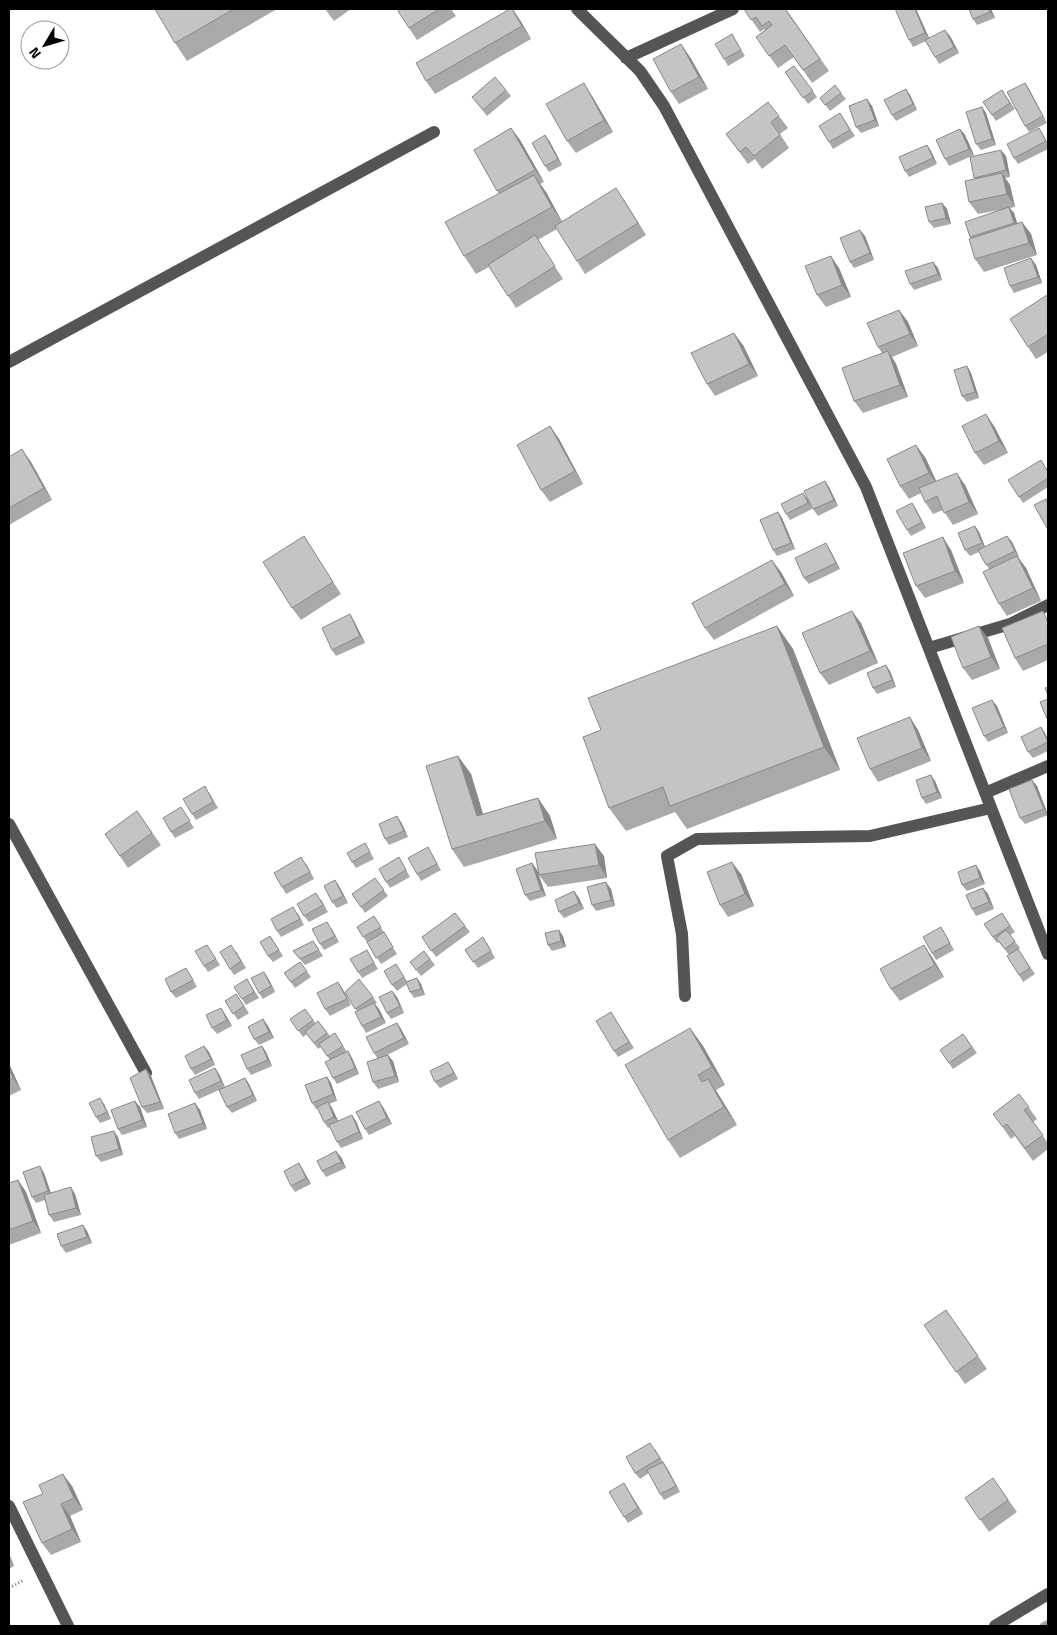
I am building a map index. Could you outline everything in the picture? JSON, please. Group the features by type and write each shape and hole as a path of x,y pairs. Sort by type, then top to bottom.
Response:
{"street":[{"path":"577,9 640,71 664,106 866,487 1048,954"},
{"path":"626,58 733,9"},
{"path":"9,362 434,132"},
{"path":"929,648 1010,624 1048,605"},
{"path":"985,793 1048,766"},
{"path":"685,996 682,934 667,856 697,839 870,836 991,808"},
{"path":"9,824 146,1074"},
{"path":"9,1506 68,1626"},
{"path":"995,1626 1048,1594"}],"building":[{"path":"155,9 234,9 175,43"},
{"path":"401,9 439,9 409,28 398,11"},
{"path":"512,9 522,26 426,81 416,63"},
{"path":"744,9 785,9 820,59 803,70 785,45 769,56 756,37 772,25 769,21 762,26 756,17 751,20"},
{"path":"895,9 915,9 925,33 909,40"},
{"path":"969,9 989,9 990,12 973,19"},
{"path":"945,30 954,47 935,57 925,40"},
{"path":"732,34 741,50 724,59 715,44"},
{"path":"681,44 699,77 671,92 653,59"},
{"path":"794,66 813,91 803,98 785,72"},
{"path":"495,77 506,90 483,110 472,97"},
{"path":"584,83 604,120 567,141 546,104"},
{"path":"1025,83 1043,116 1025,126 1007,92"},
{"path":"835,85 841,93 825,105 820,98"},
{"path":"906,89 913,104 892,115 884,100"},
{"path":"1002,90 1010,103 992,115 983,102"},
{"path":"867,99 875,120 856,127 849,106"},
{"path":"768,102 779,116 771,122 780,135 754,156 746,147 740,152 726,134"},
{"path":"982,107 992,139 976,144 966,112"},
{"path":"840,113 850,130 829,142 819,126"},
{"path":"511,128 535,170 497,191 474,150"},
{"path":"1039,128 1046,141 1014,158 1007,144"},
{"path":"960,129 969,149 945,159 936,140"},
{"path":"545,135 558,159 545,166 532,143"},
{"path":"927,145 933,158 905,171 899,157"},
{"path":"1001,150 1006,170 974,178 970,157"},
{"path":"1002,173 1007,194 969,202 965,181"},
{"path":"534,175 552,207 464,256 445,222"},
{"path":"616,188 638,223 577,261 555,226"},
{"path":"942,203 946,218 929,222 925,207"},
{"path":"1009,207 1014,223 970,237 965,222"},
{"path":"1022,222 1029,243 975,259 969,239"},
{"path":"860,230 870,253 850,262 840,238"},
{"path":"535,235 555,266 508,296 488,265"},
{"path":"831,256 842,285 817,295 805,266"},
{"path":"1031,258 1038,277 1010,286 1004,268"},
{"path":"933,262 938,274 910,284 905,271"},
{"path":"1047,295 1048,334 1028,347 1010,319"},
{"path":"899,310 910,334 878,347 867,323"},
{"path":"734,333 749,364 707,384 691,353"},
{"path":"888,351 900,385 854,401 842,368"},
{"path":"967,366 975,392 962,396 954,370"},
{"path":"986,414 999,441 975,453 962,426"},
{"path":"550,426 575,471 541,490 517,445"},
{"path":"916,445 929,473 900,486 887,459"},
{"path":"22,449 44,488 9,508 9,457"},
{"path":"1041,460 1048,472 1048,478 1019,497 1008,480"},
{"path":"957,473 969,502 944,513 937,496 925,502 919,488"},
{"path":"825,481 834,500 813,509 804,491"},
{"path":"803,493 808,503 786,514 781,504"},
{"path":"1046,499 1048,504 1047,528 1034,505"},
{"path":"912,503 922,522 907,530 896,511"},
{"path":"778,512 791,543 773,550 760,520"},
{"path":"975,526 982,543 965,550 958,533"},
{"path":"304,536 333,582 292,608 263,562"},
{"path":"1007,536 1015,551 986,565 978,550"},
{"path":"943,537 955,571 916,586 903,553"},
{"path":"826,543 836,563 804,578 795,558"},
{"path":"1017,556 1033,588 999,604 983,572"},
{"path":"772,560 785,584 705,628 692,603"},
{"path":"852,611 870,651 820,673 802,633"},
{"path":"1043,611 1048,622 1048,644 1015,658 1002,628"},
{"path":"350,614 360,636 332,650 322,628"},
{"path":"777,626 824,747 670,806 663,787 609,808 583,737 601,730 588,698"},
{"path":"979,626 991,657 963,668 951,637"},
{"path":"886,665 892,680 873,688 867,673"},
{"path":"1048,699 1048,718 1047,719 1040,702"},
{"path":"992,700 1004,727 984,736 972,708"},
{"path":"910,717 922,748 870,769 857,738"},
{"path":"1041,727 1048,742 1028,752 1021,737"},
{"path":"458,756 477,816 538,798 545,821 452,849 426,766"},
{"path":"931,775 937,792 922,798 916,780"},
{"path":"1032,780 1044,809 1020,818 1009,789"},
{"path":"205,786 213,802 192,814 183,799"},
{"path":"181,807 190,821 171,832 163,818"},
{"path":"137,811 152,833 120,856 105,834"},
{"path":"397,816 404,831 385,839 379,824"},
{"path":"365,843 370,852 352,862 347,853"},
{"path":"595,844 599,865 539,875 535,853"},
{"path":"428,847 437,864 417,874 408,858"},
{"path":"301,857 310,872 282,887 274,873"},
{"path":"399,857 406,870 386,882 379,869"},
{"path":"732,862 745,894 720,905 707,872"},
{"path":"532,863 541,890 525,895 516,869"},
{"path":"976,865 980,878 962,885 958,872"},
{"path":"375,878 384,890 361,907 352,894"},
{"path":"335,880 343,896 332,902 324,886"},
{"path":"606,882 611,900 592,905 587,887"},
{"path":"983,888 989,902 972,909 966,895"},
{"path":"574,891 579,903 559,912 555,900"},
{"path":"316,893 323,905 304,916 297,904"},
{"path":"293,907 300,919 277,931 271,919"},
{"path":"455,913 465,926 431,951 422,937"},
{"path":"1002,913 1010,926 993,937 984,924"},
{"path":"374,916 381,927 363,937 357,927"},
{"path":"327,922 335,936 320,944 312,929"},
{"path":"941,927 950,943 932,953 923,937"},
{"path":"559,930 561,941 548,945 545,933"},
{"path":"1006,930 1015,941 1005,949 996,938"},
{"path":"384,932 393,947 376,958 367,942"},
{"path":"270,936 279,950 268,956 260,942"},
{"path":"483,937 491,951 473,962 465,950"},
{"path":"313,941 319,950 300,959 293,951"},
{"path":"207,945 216,959 204,966 195,951"},
{"path":"231,945 241,961 230,969 220,952"},
{"path":"924,945 935,965 891,989 880,969"},
{"path":"1018,949 1030,968 1019,975 1007,956"},
{"path":"367,950 374,963 358,972 350,959"},
{"path":"424,951 430,959 416,970 410,962"},
{"path":"300,962 307,971 291,982 284,973"},
{"path":"396,964 404,977 392,985 384,971"},
{"path":"186,968 193,980 171,992 165,979"},
{"path":"264,972 271,986 259,993 251,978"},
{"path":"417,978 421,989 410,992 406,982"},
{"path":"247,979 254,992 242,999 234,987"},
{"path":"359,979 373,997 355,1009 345,992"},
{"path":"338,982 347,999 325,1009 317,993"},
{"path":"392,991 400,1006 387,1013 379,997"},
{"path":"236,994 244,1006 233,1014 225,1001"},
{"path":"374,1003 381,1017 362,1026 355,1012"},
{"path":"221,1008 227,1020 212,1028 206,1015"},
{"path":"305,1009 313,1020 298,1031 290,1019"},
{"path":"611,1012 629,1042 614,1051 596,1021"},
{"path":"263,1019 269,1032 254,1039 248,1027"},
{"path":"318,1021 327,1033 314,1043 305,1032"},
{"path":"397,1023 404,1038 374,1053 366,1037"},
{"path":"690,1028 712,1067 698,1075 702,1082 708,1079 724,1107 668,1140 625,1065"},
{"path":"335,1033 343,1046 327,1056 319,1044"},
{"path":"963,1034 972,1047 949,1063 940,1050"},
{"path":"204,1046 211,1059 191,1069 185,1056"},
{"path":"262,1046 268,1060 247,1069 241,1055"},
{"path":"348,1051 355,1068 333,1078 325,1062"},
{"path":"388,1055 395,1076 373,1082 367,1062"},
{"path":"448,1062 454,1073 435,1082 430,1071"},
{"path":"215,1068 221,1081 195,1093 189,1080"},
{"path":"9,1069 13,1078 9,1080"},
{"path":"146,1069 160,1102 142,1107 130,1078"},
{"path":"327,1077 333,1094 312,1103 305,1085"},
{"path":"245,1078 253,1095 227,1107 219,1090"},
{"path":"1019,1094 1029,1107 1024,1110 1043,1135 1025,1148 1007,1124 1003,1127 993,1114"},
{"path":"100,1098 107,1112 96,1117 89,1103"},
{"path":"135,1101 142,1120 118,1129 111,1110"},
{"path":"379,1101 387,1118 365,1129 356,1112"},
{"path":"328,1102 334,1117 324,1122 317,1107"},
{"path":"195,1103 203,1123 175,1133 168,1114"},
{"path":"352,1115 359,1132 337,1142 329,1125"},
{"path":"114,1131 119,1149 96,1156 91,1137"},
{"path":"336,1151 341,1162 322,1171 317,1161"},
{"path":"299,1163 306,1178 291,1186 284,1171"},
{"path":"40,1166 48,1191 32,1197 23,1172"},
{"path":"18,1180 33,1221 9,1230 9,1183"},
{"path":"71,1187 76,1208 49,1215 44,1195"},
{"path":"83,1225 87,1237 61,1246 57,1234"},
{"path":"946,1310 978,1356 956,1372 924,1325"},
{"path":"650,1443 660,1458 635,1473 626,1457"},
{"path":"663,1462 676,1486 660,1494 647,1470"},
{"path":"63,1474 74,1498 61,1504 72,1529 42,1543 23,1502 43,1494 39,1485"},
{"path":"993,1478 1008,1500 980,1520 965,1498"},
{"path":"624,1483 638,1508 624,1517 609,1492"}],"waterway":[{"path":"1044,1626 1048,1624"}]}
